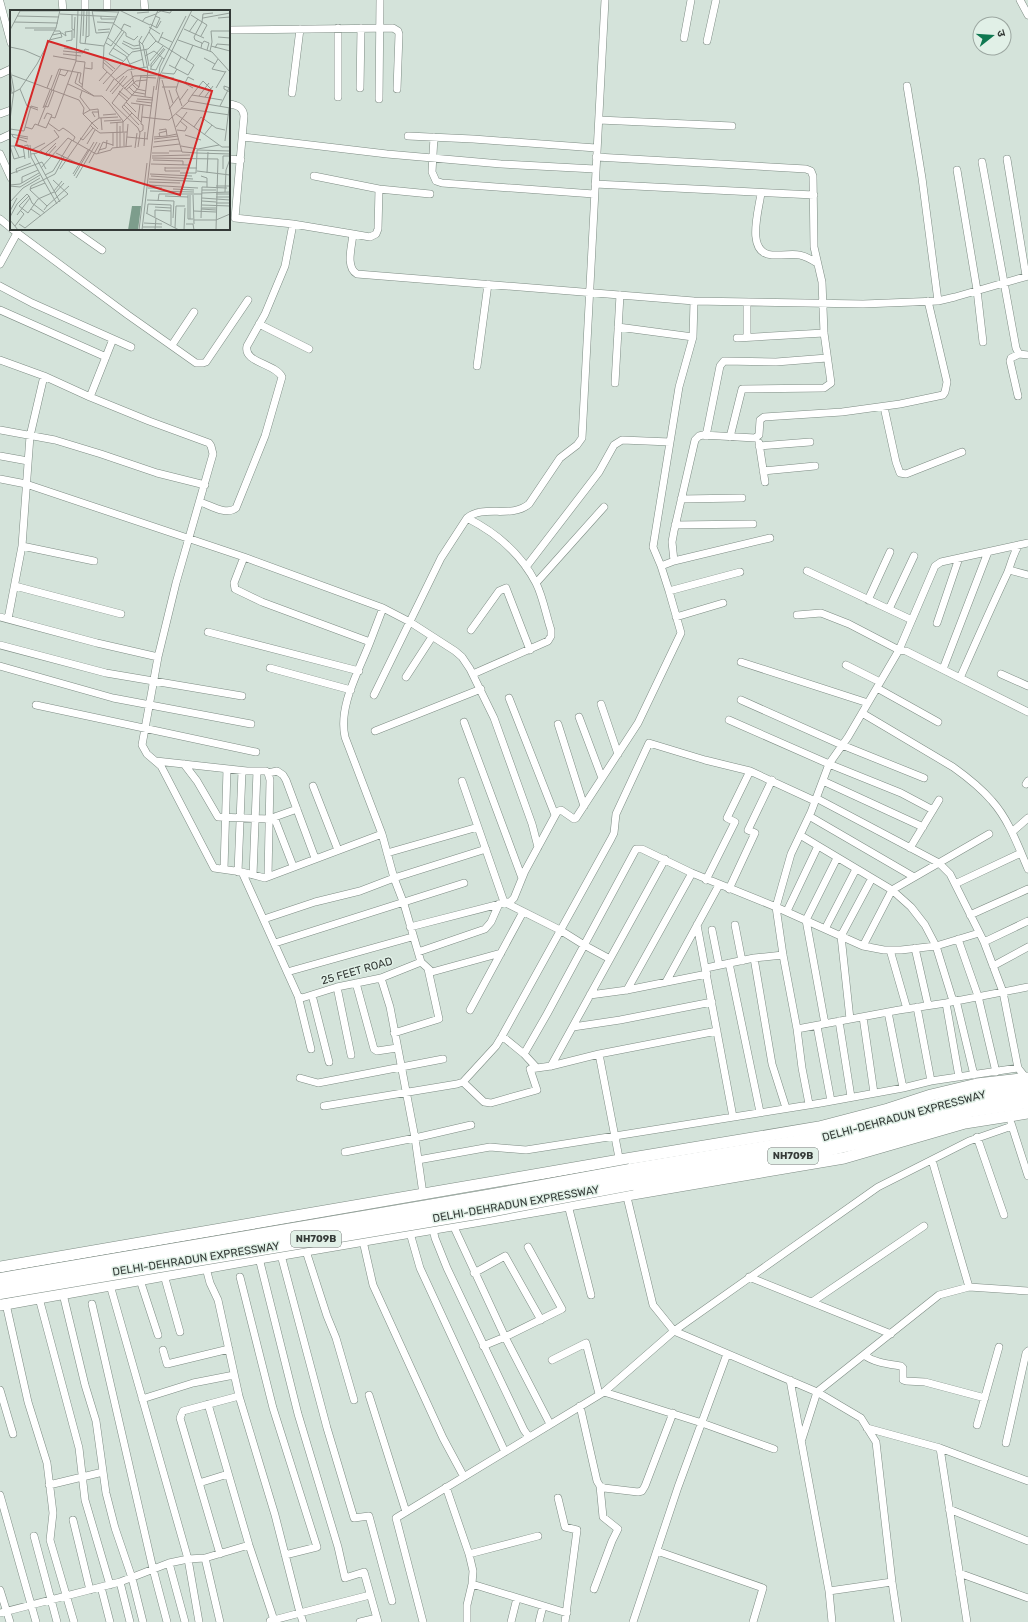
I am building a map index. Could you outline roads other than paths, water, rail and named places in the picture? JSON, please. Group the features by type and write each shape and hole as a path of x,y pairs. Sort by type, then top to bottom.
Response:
{"highway":[{"name":"DELHI-DEHRADUN EXPRESSWAY","path":"0,1280 807,1141 855,1130 1027,1081"},
{"name":"DELHI-DEHRADUN EXPRESSWAY","path":"5,1306 489,1210 632,1183 810,1153 858,1142 958,1113 990,1106 1028,1101"}],"street":[{"path":"62,0 63,10"},
{"path":"379,99 380,0"},
{"path":"374,695 423,592 441,558 467,518 473,514 513,511 525,507 529,504 560,458 580,442 583,428 596,148 599,120 605,0"},
{"path":"684,38 691,0"},
{"path":"707,40 716,0"},
{"path":"1020,0 1028,15"},
{"path":"0,2 10,39"},
{"path":"338,28 338,97"},
{"path":"360,88 361,28"},
{"path":"230,30 394,28 398,30 398,89"},
{"path":"292,93 300,29"},
{"path":"0,74 10,69"},
{"path":"907,86 922,178 938,301"},
{"path":"230,104 236,105 244,111 241,160 232,218 293,224 370,237 376,234 378,230 379,189"},
{"path":"0,114 10,110"},
{"path":"599,120 732,126"},
{"path":"0,138 10,134"},
{"path":"408,136 596,148"},
{"path":"242,137 344,150 432,158 501,164 596,169"},
{"path":"434,137 432,172 436,181 442,183 594,194"},
{"path":"0,154 10,176"},
{"path":"596,157 806,169 812,174 814,195 814,247 822,282 824,333 831,383 827,387 742,389 730,437"},
{"path":"230,159 241,160"},
{"path":"353,234 350,264 353,271 357,274 694,301 871,304 938,301 1027,276 1007,159"},
{"path":"982,162 1016,348 1019,354"},
{"path":"958,170 978,290 983,342"},
{"path":"314,176 379,189 430,194"},
{"path":"595,184 814,195"},
{"path":"762,193 755,234 759,249 772,255 802,255 817,263"},
{"path":"0,219 10,227"},
{"path":"200,502 225,511 236,508 265,436 282,377 277,371 249,357 246,354 247,346 265,314 285,266 293,224"},
{"path":"0,264 14,230 128,315 196,363 203,364 206,362 248,300"},
{"path":"73,230 102,250"},
{"path":"477,366 488,284"},
{"path":"0,286 32,303 131,347"},
{"path":"614,383 620,295"},
{"path":"410,927 511,901 514,898 522,878 557,812 561,810 574,819 579,815 638,723 681,634 670,591 653,547 679,388 693,337 694,301"},
{"path":"765,482 758,437 760,420 764,417 842,412 884,407 939,396 945,392 947,382 928,302"},
{"path":"747,303 747,337"},
{"path":"0,310 106,358"},
{"path":"172,345 194,312"},
{"path":"259,324 309,349"},
{"path":"618,327 693,337"},
{"path":"737,338 824,333"},
{"path":"90,397 113,339"},
{"path":"1018,396 1010,361 1011,358 1019,354 1028,355"},
{"path":"706,436 720,366 724,361 776,362 827,358"},
{"path":"0,360 44,376 149,421 209,443 211,446 213,454 176,583 158,657 142,745 147,754 161,766 214,868 265,878 382,834"},
{"path":"8,619 22,546 30,436 44,376"},
{"path":"884,407 896,462 900,473 906,474 962,452"},
{"path":"0,430 55,440 157,473 205,485"},
{"path":"674,561 672,542 695,440 699,436 758,437"},
{"path":"526,567 599,472 614,445 622,440 670,442"},
{"path":"759,446 810,442"},
{"path":"0,456 28,461"},
{"path":"763,471 815,466"},
{"path":"0,479 26,484 244,557 383,608 410,622 432,637 462,658 481,689 501,738 532,824 538,847"},
{"path":"681,499 742,498"},
{"path":"536,583 604,507"},
{"path":"467,518 490,531 508,547 526,567 536,583 551,630 551,636 548,641 473,674"},
{"path":"675,525 753,524"},
{"path":"661,566 674,561 770,538"},
{"path":"809,1104 802,1068 797,1029 782,955 776,906 791,854 809,816 829,764 862,713 899,650 935,566 941,562 1028,543"},
{"path":"960,678 1019,545"},
{"path":"22,546 94,561"},
{"path":"868,600 890,552"},
{"path":"942,669 988,552"},
{"path":"890,609 914,556"},
{"path":"244,557 234,583 235,589 262,602 370,642"},
{"path":"937,623 959,558"},
{"path":"1009,570 1028,575"},
{"path":"807,571 912,620"},
{"path":"670,591 740,572"},
{"path":"15,586 121,614"},
{"path":"471,630 499,591 506,588 530,650"},
{"path":"676,617 723,602"},
{"path":"383,608 346,702 343,725 345,737 382,834 412,936 421,962 432,972 501,953"},
{"path":"797,615 821,613 849,624 899,650 906,651 1028,712"},
{"path":"0,617 158,657"},
{"path":"208,632 359,671"},
{"path":"406,677 432,637"},
{"path":"0,645 79,667 242,696"},
{"path":"741,662 868,703"},
{"path":"846,665 938,722"},
{"path":"0,666 108,697 251,724"},
{"path":"270,668 351,690"},
{"path":"1001,674 1028,686"},
{"path":"374,731 481,689"},
{"path":"508,698 555,816"},
{"path":"741,700 842,745 924,778"},
{"path":"601,704 618,754"},
{"path":"36,705 256,752"},
{"path":"862,713 953,767 992,801 1012,832 1028,869"},
{"path":"579,717 602,778"},
{"path":"729,720 829,764 901,793 933,810"},
{"path":"464,722 522,878"},
{"path":"558,724 584,806"},
{"path":"324,1106 463,1082 496,1046 611,839 614,832 616,814 649,743 705,760 750,771 772,780 815,800 939,863 950,874 984,942 1003,992 1018,1068 1027,1081"},
{"path":"156,761 242,771 268,773 277,771 283,775 315,858"},
{"path":"184,764 197,781 217,816 221,818 272,818 297,809"},
{"path":"224,869 227,769"},
{"path":"242,771 240,872 275,942 298,996 311,1049"},
{"path":"253,875 257,771"},
{"path":"706,880 735,822 727,818 750,771"},
{"path":"268,773 270,780 272,818 268,876"},
{"path":"729,889 755,833 748,830 772,780"},
{"path":"418,952 485,928 492,922 502,903 486,849 462,781"},
{"path":"823,781 923,827"},
{"path":"313,786 338,850"},
{"path":"910,848 939,800"},
{"path":"809,816 914,877"},
{"path":"272,818 294,866"},
{"path":"1012,832 1028,818"},
{"path":"387,853 478,827"},
{"path":"863,946 892,890 989,834"},
{"path":"800,836 892,890 912,907 925,925 936,946 974,1075"},
{"path":"787,912 818,846"},
{"path":"264,919 315,902 360,891 394,878 486,849"},
{"path":"524,1054 636,849 642,849 718,885 776,906 863,946 890,950 936,946 979,933"},
{"path":"955,884 1020,853"},
{"path":"831,1101 806,920 837,858"},
{"path":"551,1066 665,860"},
{"path":"825,929 856,869"},
{"path":"627,990 692,873"},
{"path":"850,1019 841,936 872,878"},
{"path":"275,942 464,883"},
{"path":"666,982 718,885"},
{"path":"970,915 1028,889"},
{"path":"502,903 560,930 610,959"},
{"path":"470,1010 523,912"},
{"path":"984,942 1028,922"},
{"path":"697,925 733,1116"},
{"path":"735,925 742,961"},
{"path":"712,930 719,965"},
{"path":"287,972 412,936"},
{"path":"958,939 978,996 996,1072"},
{"path":"993,966 1028,947"},
{"path":"915,948 928,1005"},
{"path":"890,950 907,1009"},
{"path":"590,995 627,990 666,982 706,971 719,965 754,958 782,955"},
{"path":"754,958 772,1064 786,1108"},
{"name":"25 FEET ROAD","path":"298,996 302,998 336,987 381,978 421,962"},
{"path":"729,963 760,1112"},
{"path":"394,1033 439,1019 428,969"},
{"path":"381,978 390,1007 415,1138 423,1194"},
{"path":"356,983 375,1051 397,1048"},
{"path":"336,987 351,1055"},
{"path":"797,1029 1028,987"},
{"path":"312,995 329,1062"},
{"path":"952,1001 959,1077"},
{"path":"573,1027 620,1020 712,1002"},
{"path":"917,1007 931,1081"},
{"path":"888,1012 903,1088"},
{"path":"863,1017 874,1093"},
{"path":"838,1022 851,1097"},
{"path":"463,1082 484,1102 491,1103 537,1090 530,1069 536,1067 551,1066 599,1054 717,1031"},
{"path":"502,1036 524,1054 536,1067"},
{"path":"599,1054 627,1195 653,1305 674,1332 818,1392 861,1418 876,1442 898,1622"},
{"path":"300,1078 318,1083 443,1059"},
{"path":"418,1160 490,1147 526,1150 831,1101 903,1088 931,1081 1018,1068"},
{"path":"0,1267 819,1127 888,1109 931,1095 977,1084 1027,1081"},
{"path":"423,1622 396,1518 602,1393 674,1332 749,1277 878,1187 1010,1120 1028,1113"},
{"path":"1010,1120 1028,1176"},
{"path":"74,1622 50,1540 53,1513 47,1463 28,1402 5,1306 40,1304 112,1293 141,1286 166,1284 207,1271 261,1267 281,1255 844,1158 965,1123 1010,1120"},
{"path":"345,1152 471,1125"},
{"path":"977,1137 1004,1215"},
{"path":"932,1160 969,1287"},
{"path":"568,1205 591,1295"},
{"path":"453,1225 505,1337 550,1424"},
{"path":"812,1302 924,1226"},
{"path":"433,1229 447,1268 483,1346 524,1430 529,1437"},
{"path":"410,1233 420,1268 505,1452"},
{"path":"363,1241 373,1285 443,1438 464,1477"},
{"path":"483,1346 562,1309 528,1247"},
{"path":"306,1251 327,1316 336,1338 354,1400"},
{"path":"281,1255 327,1428 354,1518 369,1516 392,1601"},
{"path":"474,1273 505,1256 541,1320"},
{"path":"261,1267 298,1414 338,1547 345,1578 364,1572 377,1620 360,1622"},
{"path":"207,1271 210,1283 218,1300 239,1396 276,1515 303,1622"},
{"path":"240,1277 273,1408 317,1547 285,1555"},
{"path":"749,1277 891,1334"},
{"path":"166,1284 180,1332"},
{"path":"141,1286 158,1334"},
{"path":"802,1439 818,1392 939,1295 969,1287 1028,1291"},
{"path":"112,1293 188,1560 199,1622"},
{"path":"64,1300 85,1385 96,1420 106,1493 114,1528 132,1578 143,1622"},
{"path":"40,1304 79,1448 85,1500 110,1585"},
{"path":"92,1304 153,1570 167,1622"},
{"path":"552,1360 586,1343 602,1393"},
{"path":"977,1425 999,1347"},
{"path":"163,1350 167,1364 229,1349"},
{"path":"1006,1443 1027,1352"},
{"path":"633,1622 727,1354"},
{"path":"864,1355 876,1362 901,1366 903,1368 903,1380 925,1382 985,1398"},
{"path":"142,1399 193,1383 234,1375"},
{"path":"790,1380 829,1591 832,1622"},
{"path":"0,1390 12,1434"},
{"path":"602,1393 673,1413 774,1449"},
{"path":"369,1395 406,1512"},
{"path":"220,1554 180,1418 183,1411 239,1396"},
{"path":"208,1404 272,1621 370,1595"},
{"path":"580,1406 597,1481 600,1486 604,1517 618,1529 594,1589"},
{"path":"600,1486 611,1489 638,1492 642,1491 673,1413"},
{"path":"868,1428 940,1448 1028,1481"},
{"path":"940,1448 967,1622"},
{"path":"49,1485 103,1472"},
{"path":"199,1483 228,1474"},
{"path":"446,1488 470,1554 473,1571 472,1584 467,1605 467,1622"},
{"path":"0,1495 36,1622"},
{"path":"558,1498 565,1527 576,1529 577,1531 565,1622"},
{"path":"949,1509 1028,1541"},
{"path":"73,1520 90,1590"},
{"path":"34,1536 57,1622"},
{"path":"470,1554 538,1536"},
{"path":"3,1612 110,1585 169,1563 205,1558 249,1545"},
{"path":"657,1551 763,1588 752,1622"},
{"path":"205,1558 220,1622"},
{"path":"169,1563 185,1622"},
{"path":"959,1573 1028,1598"},
{"path":"120,1582 130,1622"},
{"path":"829,1591 892,1582"},
{"path":"472,1584 567,1612"},
{"path":"101,1587 110,1622"},
{"path":"0,1590 3,1612 10,1622"},
{"path":"511,1622 517,1598"},
{"path":"539,1622 543,1606"}]}
